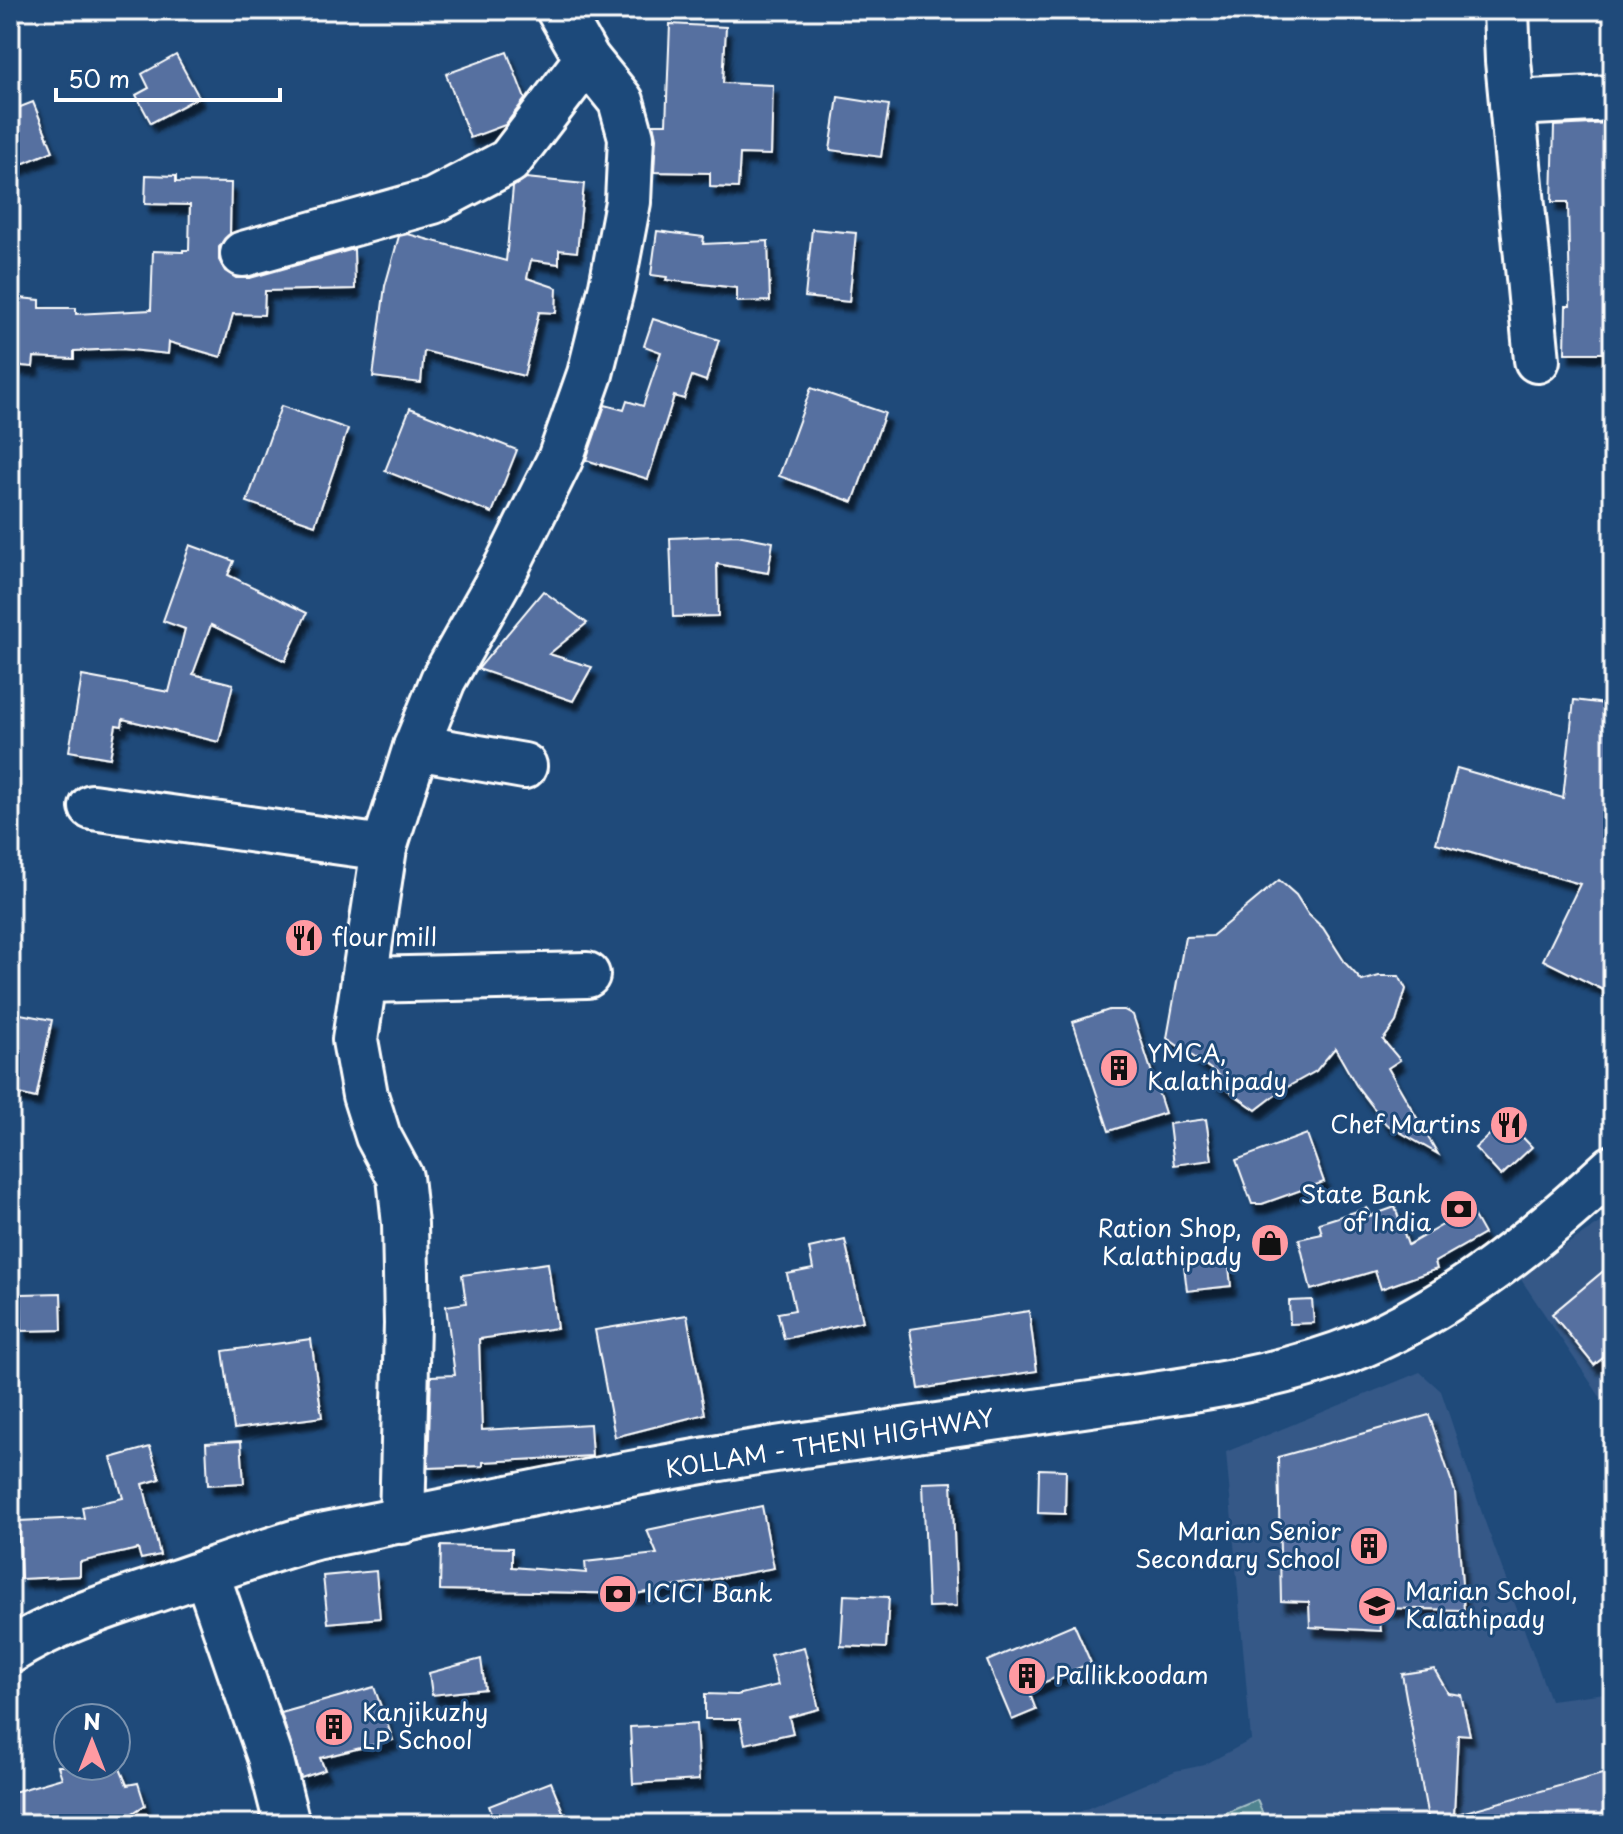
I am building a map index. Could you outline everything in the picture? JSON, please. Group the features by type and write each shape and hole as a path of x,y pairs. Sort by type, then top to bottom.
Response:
{"main road":[{"path":"402,1521 407,1324 405,1224 400,1177 378,1136 362,1082 355,1040 384,848 416,747 443,680 507,566 560,459 590,374 612,286 628,202 631,137 621,101 587,59 559,10"},
{"path":"1506,10 1537,360"},
{"path":"243,254 433,201 509,161 587,59"},
{"path":"1512,103 1613,98"},
{"path":"416,747 524,766"},
{"path":"92,807 384,848"},
{"path":"364,980 587,975"},
{"name":"KOLLAM - THENI HIGHWAY","path":"10,1651 51,1628 99,1608 290,1543 755,1452 1176,1393 1320,1360 1405,1325 1457,1293 1559,1218 1613,1168"},
{"path":"206,1572 270,1757 287,1824"}],"shaded area":[{"path":"1613,1215 1613,1395 1603,1401 1518,1275"},
{"name":"Marian School, Kalathipady","path":"1420,1372 1441,1391 1550,1700 1613,1692 1613,1824 1051,1824 1175,1771 1204,1765 1251,1740 1226,1452"}],"green space":[{"path":"1257,1800 1267,1824 1199,1824"}],"building":[{"path":"670,24 726,27 723,83 773,85 771,155 740,154 738,188 710,187 710,173 654,172 656,138 653,124 666,124"},
{"path":"507,52 525,99 505,125 470,138 446,74"},
{"path":"176,55 199,97 151,123 136,95 149,88 142,74"},
{"path":"838,97 889,105 881,157 830,150"},
{"path":"33,102 53,151 10,169 10,111"},
{"path":"1611,123 1608,204 1613,204 1613,353 1565,353 1566,306 1570,306 1568,202 1552,202 1554,126"},
{"path":"146,175 176,176 176,182 231,183 230,234 219,247 219,260 225,271 236,278 250,278 354,249 355,289 265,291 264,315 233,314 221,357 169,342 168,354 122,349 74,351 74,359 34,357 33,367 10,365 10,297 40,300 40,308 76,308 76,314 151,310 153,251 189,250 190,205 145,204"},
{"path":"526,178 584,184 577,252 559,250 559,264 531,260 527,278 557,288 556,313 539,312 524,376 424,351 421,383 373,377 385,286 399,236 408,234 506,261 513,187"},
{"path":"812,229 856,233 849,302 805,297"},
{"path":"657,231 704,237 703,244 768,241 770,301 737,302 737,288 666,280 667,277 651,275"},
{"path":"653,319 719,340 706,381 692,376 684,399 674,396 648,479 586,460 605,405 624,410 627,401 643,406 661,352 644,346"},
{"path":"811,388 885,413 853,502 779,476"},
{"path":"281,406 348,429 315,525 247,502"},
{"path":"410,408 517,450 492,513 385,471"},
{"path":"737,535 773,542 768,573 717,564 718,616 673,617 670,538"},
{"path":"190,545 234,561 228,575 307,613 285,661 211,625 193,674 233,684 219,742 123,719 122,726 116,725 110,758 69,751 82,676 169,692 185,629 163,621"},
{"path":"543,591 587,623 549,654 592,667 573,701 478,669"},
{"path":"1574,700 1613,705 1613,995 1543,960 1580,884 1436,843 1457,768 1563,798"},
{"path":"1279,880 1296,895 1362,981 1379,976 1399,976 1406,989 1396,1022 1383,1040 1400,1060 1388,1068 1438,1154 1386,1124 1356,1085 1335,1048 1316,1071 1282,1090 1256,1110 1212,1079 1219,1075 1167,1038 1185,937 1212,936"},
{"name":"YMCA, Kalathipady","path":"1109,1010 1124,1010 1133,1015 1165,1113 1109,1131 1073,1022"},
{"path":"10,1012 52,1020 36,1098 10,1092"},
{"path":"1206,1119 1212,1160 1174,1165 1169,1124"},
{"path":"1506,1120 1532,1147 1501,1176 1475,1148"},
{"path":"1307,1134 1324,1182 1262,1204 1252,1204 1236,1160"},
{"path":"1395,1207 1408,1245 1470,1209 1484,1234 1435,1262 1437,1269 1381,1289 1375,1271 1311,1290 1299,1239 1322,1234 1319,1223 1367,1208 1370,1216"},
{"path":"845,1240 863,1321 784,1339 778,1313 795,1310 787,1274 813,1269 809,1248"},
{"path":"1228,1256 1231,1286 1187,1291 1184,1266"},
{"path":"548,1263 557,1328 479,1339 482,1430 590,1424 592,1456 428,1468 431,1376 455,1375 446,1306 466,1303 462,1275"},
{"path":"1613,1263 1613,1350 1594,1365 1552,1314"},
{"path":"61,1293 62,1330 22,1331 21,1294"},
{"path":"1312,1300 1314,1323 1290,1324 1289,1301"},
{"path":"1029,1311 1037,1371 919,1389 910,1329"},
{"path":"687,1315 705,1414 615,1437 595,1330"},
{"path":"311,1339 322,1417 234,1429 223,1351"},
{"name":"Marian Senior Secondary School","path":"1429,1415 1455,1492 1464,1610 1378,1608 1381,1631 1310,1627 1309,1602 1281,1601 1278,1457"},
{"path":"241,1441 244,1483 208,1485 206,1443"},
{"path":"150,1447 160,1479 143,1484 160,1555 141,1559 138,1549 80,1562 80,1576 21,1579 18,1521 84,1518 82,1507 123,1498 111,1458"},
{"path":"1039,1469 1066,1470 1065,1514 1038,1513"},
{"path":"952,1482 957,1606 928,1607 923,1483"},
{"path":"762,1506 774,1568 636,1594 440,1590 441,1546 512,1548 512,1567 586,1573 585,1562 657,1554 647,1530"},
{"path":"376,1571 380,1618 328,1623 323,1576"},
{"path":"844,1595 889,1597 886,1648 841,1646"},
{"name":"Pallikkoodam","path":"1074,1624 1091,1663 1028,1689 1036,1710 1012,1720 987,1661"},
{"path":"804,1647 819,1709 789,1717 793,1733 745,1744 740,1719 705,1719 705,1694 737,1695 778,1685 770,1655"},
{"path":"481,1659 485,1689 432,1695 429,1673"},
{"path":"1434,1669 1448,1693 1461,1695 1470,1735 1458,1734 1454,1815 1613,1771 1613,1824 1429,1824 1402,1674"},
{"name":"Kanjikuzhy LP School","path":"374,1687 393,1740 320,1758 325,1770 301,1778 281,1713"},
{"path":"696,1724 699,1780 633,1784 630,1727"},
{"path":"52,1781 138,1783 145,1805 133,1813 136,1824 10,1824 10,1793"},
{"path":"551,1782 566,1819 552,1824 496,1824 489,1806"}],"place":[{"name":"flour mill","path":"304,938"},
{"name":"YMCA, Kalathipady","path":"1119,1068"},
{"name":"Chef Martins","path":"1509,1125"},
{"name":"State Bank of India","path":"1459,1209"},
{"name":"Ration Shop, Kalathipady","path":"1270,1243"},
{"name":"Marian Senior Secondary School","path":"1369,1546"},
{"name":"ICICI Bank","path":"618,1594"},
{"name":"Marian School, Kalathipady","path":"1377,1606"},
{"name":"Pallikkoodam","path":"1027,1676"},
{"name":"Kanjikuzhy LP School","path":"334,1727"}]}
